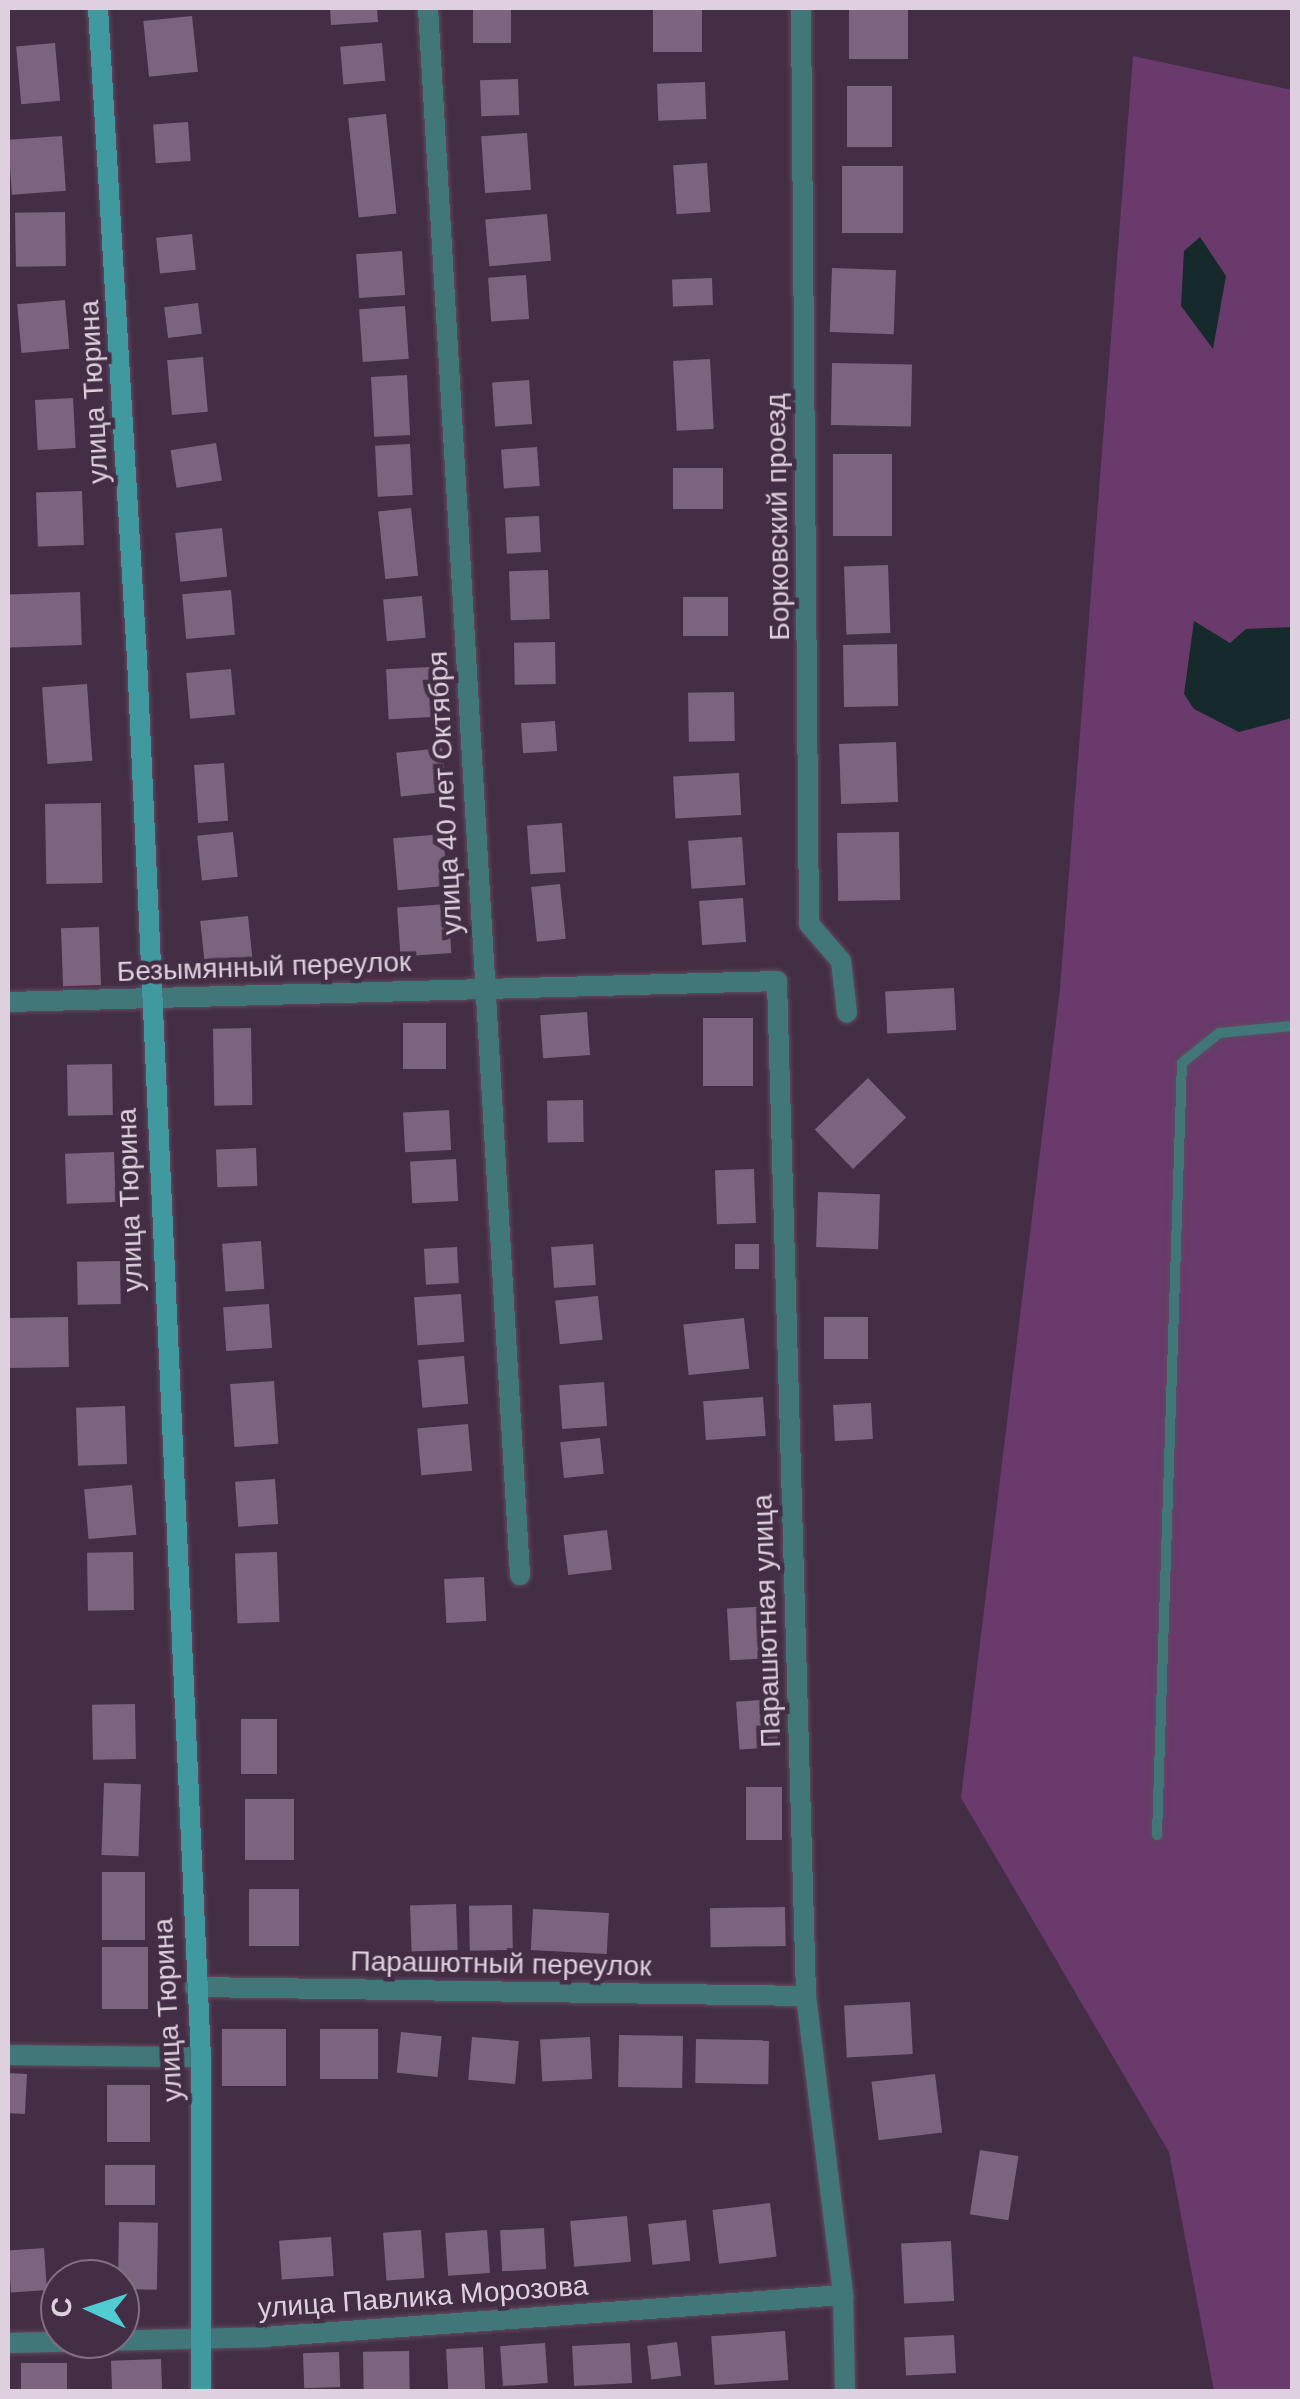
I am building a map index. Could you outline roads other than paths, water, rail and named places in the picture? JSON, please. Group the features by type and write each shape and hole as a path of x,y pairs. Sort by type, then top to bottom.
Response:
{"street":[{"name":"улица Тюрина","path":"98,8 201,2057 201,2392"},
{"name":"улица 40 лет Октября","path":"428,8 520,1575"},
{"name":"Борковский проезд","path":"801,8 809,924 841,961 848,1013"},
{"name":"Парашютная улица","path":"642,986 777,981 806,1996 843,2296 845,2392"},
{"name":"Безымянный переулок","path":"8,1002 642,986"},
{"name":"Парашютный переулок","path":"195,1987 806,1996"},
{"path":"8,2055 201,2057"},
{"name":"улица Павлика Морозова","path":"8,2344 200,2340 843,2296"}],"lane":[{"path":"1156,1835 1182,1062 1220,1032 1292,1026"}]}
